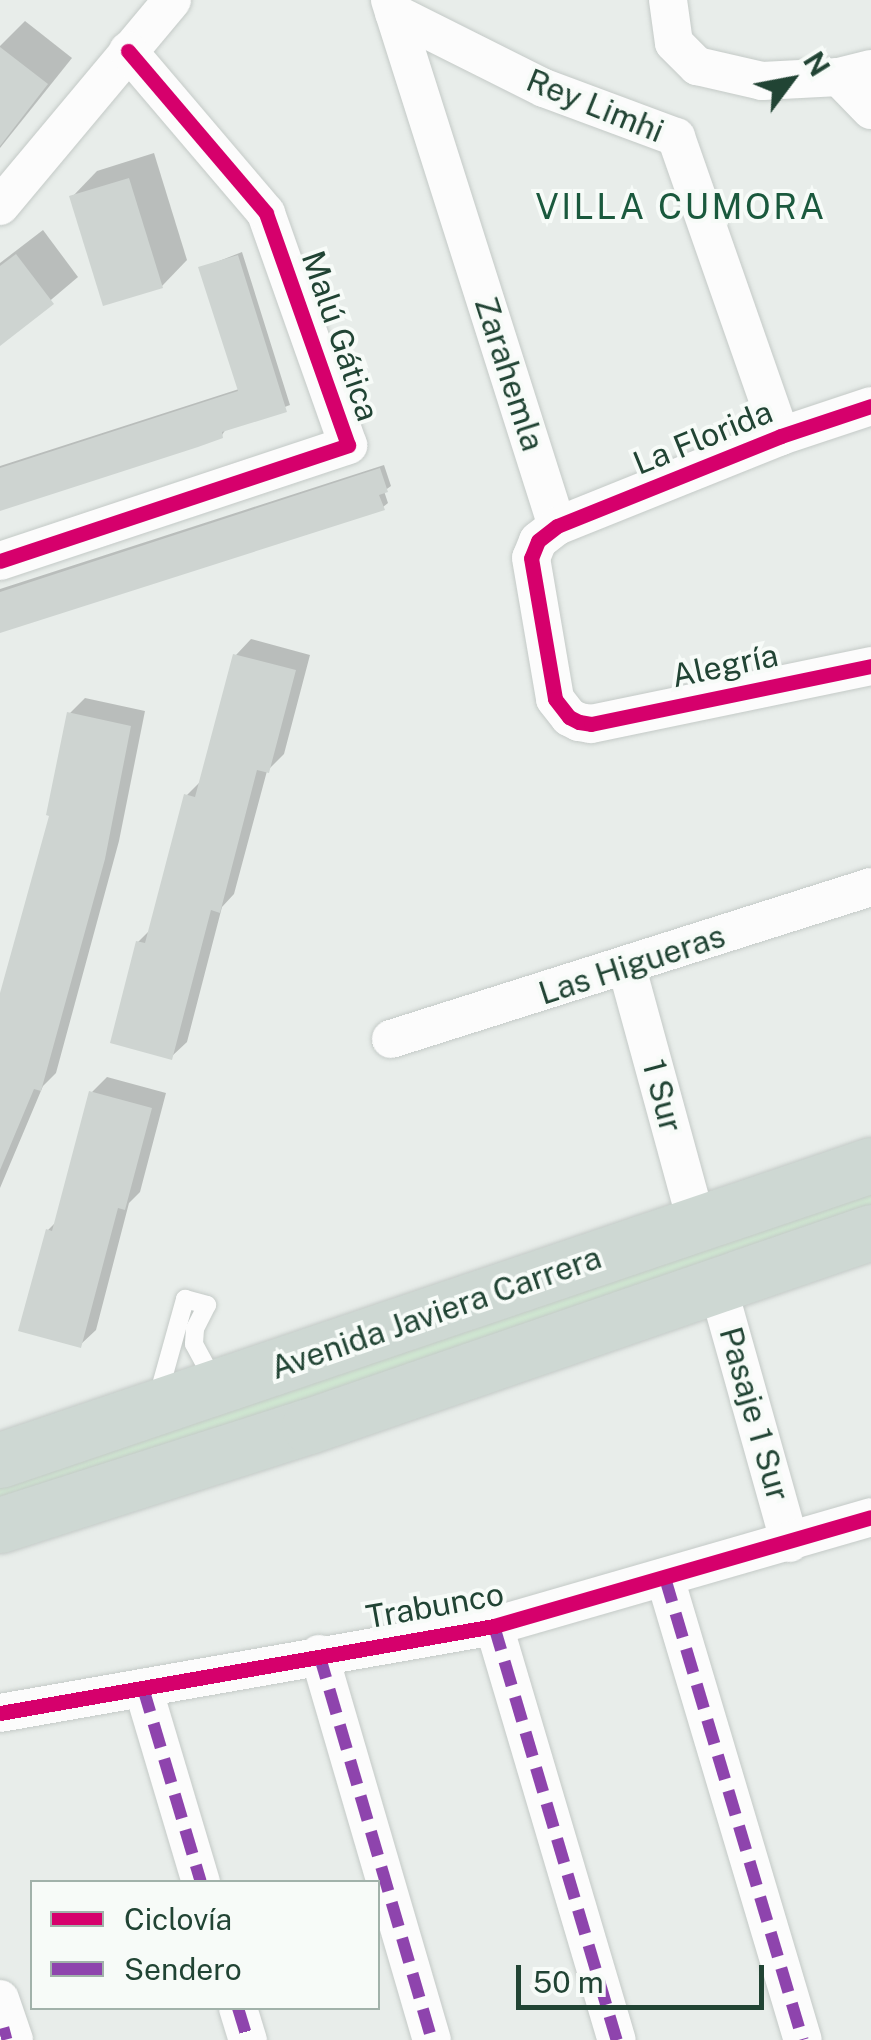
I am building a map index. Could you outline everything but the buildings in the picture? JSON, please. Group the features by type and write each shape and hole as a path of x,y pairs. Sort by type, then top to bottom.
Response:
{"main road":[{"name":"Avenida Javiera Carrera","path":"0,1460 871,1165"},
{"name":"Avenida Javiera Carrera","path":"0,1525 309,1426 871,1232"}],"street":[{"path":"0,206 172,0"},
{"path":"668,0 674,43 697,66 762,81 855,73 871,110"},
{"name":"Rey Limhi","path":"392,7 544,88 676,137 781,436"},
{"name":"Zarahemla","path":"392,7 557,526"},
{"name":"Malú Gática","path":"0,561 348,446 266,213 128,50"},
{"name":"La Florida","path":"557,526 781,436 871,406"},
{"name":"Alegría","path":"557,526 538,540 532,568 555,699 568,718 591,724 871,666"},
{"name":"Las Higueras","path":"391,1039 628,968 871,887"},
{"name":"1 Sur","path":"628,968 697,1224"},
{"name":"Pasaje 1 Sur","path":"717,1284 790,1543"},
{"name":"Trabunco","path":"0,1713 494,1626 871,1517"},
{"path":"665,1578 803,2040"},
{"path":"494,1626 617,2040"},
{"path":"319,1654 432,2040"},
{"path":"142,1688 200,1880"},
{"path":"239,2010 248,2040"}],"lane":[{"path":"155,1406 184,1299 207,1304 195,1329 194,1344 199,1360 218,1387"}],"green space":[{"path":"871,1177 871,1218 0,1509 0,1478"}],"marked path":[{"path":"665,1578 803,2040"},
{"path":"494,1626 617,2040"},
{"path":"319,1654 432,2040"},
{"path":"143,1688 200,1880"},
{"path":"239,2010 248,2040"},
{"path":"0,2035 11,2032"}],"cycle path":[{"path":"0,561 348,445 266,213 128,51"},
{"path":"871,406 781,436 557,526 538,541 531,558 555,699 569,717 579,722 591,724 871,666"},
{"path":"0,1713 494,1626 871,1517"}],"district":[{"name":"VILLA CUMORA","path":"681,207"}]}
